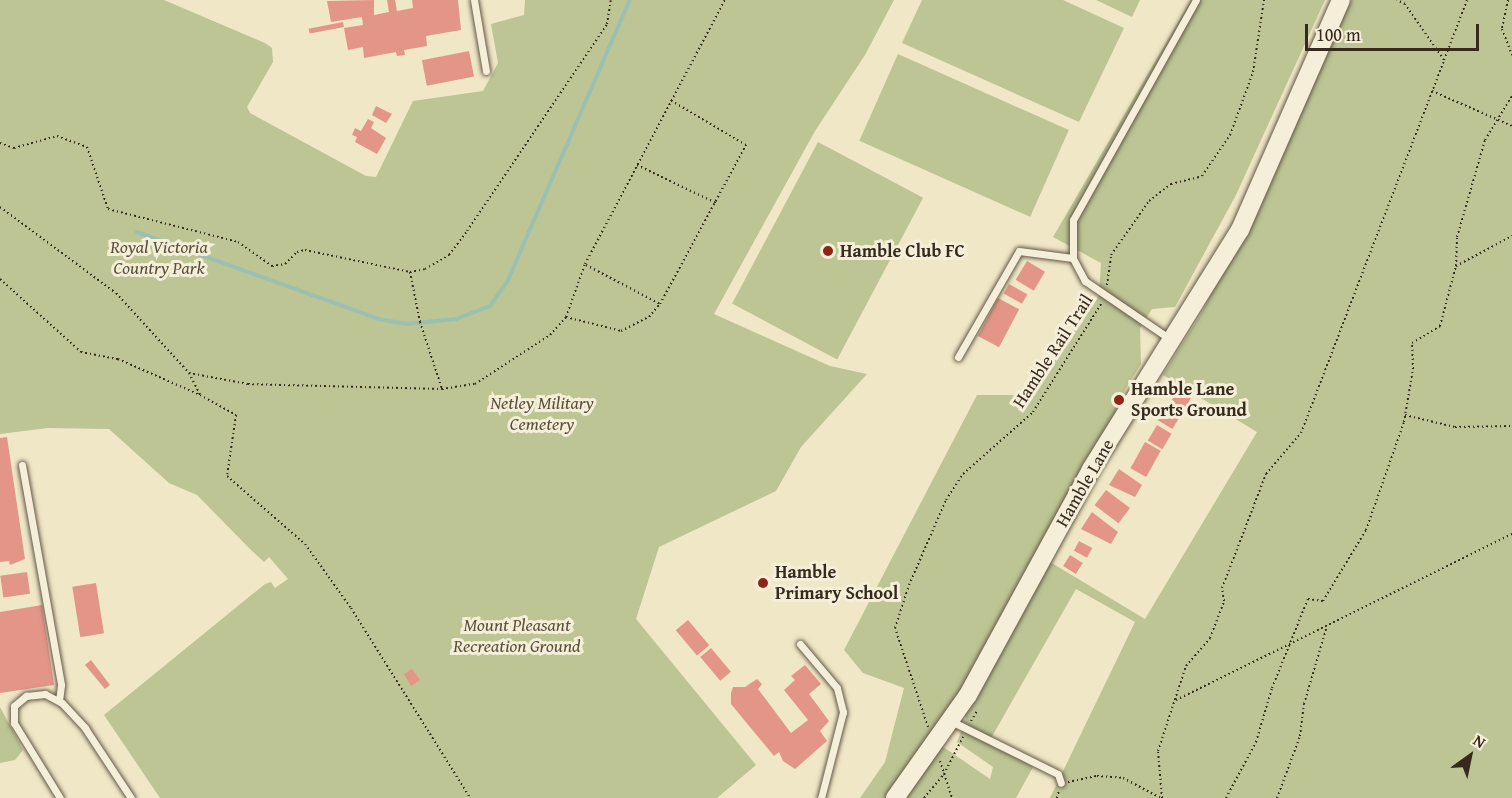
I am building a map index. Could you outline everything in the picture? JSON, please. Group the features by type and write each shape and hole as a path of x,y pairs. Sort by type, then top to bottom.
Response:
{"main road":[{"name":"Hamble Lane","path":"895,798 951,721 1091,469 1240,230 1341,0"}],"lane":[{"path":"474,0 486,70"},
{"path":"1172,341 1085,281 1073,258 1072,220 1196,0"},
{"path":"958,357 1019,251 1073,258"},
{"path":"21,465 62,689 59,701"},
{"path":"800,644 837,688 843,712 821,798"},
{"path":"60,798 18,730 13,714 15,703 26,696 45,694 59,701 87,730 131,798"},
{"path":"951,721 1058,774 1061,783"}],"path":[{"path":"0,143 14,148 57,136 87,147 108,210 238,242 272,266 285,264 297,252 305,250 410,272 438,263 457,246 607,24 611,0"},
{"path":"189,373 248,384 442,389 475,384 550,335 567,317 585,264 725,0"},
{"name":"Hamble Rail Trail","path":"952,798 896,637 895,628 909,585 946,500 963,474 1033,412 1107,294 1111,255 1149,201 1171,184 1202,176 1230,135 1253,72 1264,0"},
{"path":"1398,0 1444,60"},
{"path":"1162,798 1158,751 1186,666 1210,638 1224,601 1222,588 1266,474 1301,433 1467,0"},
{"path":"1508,0 1502,29 1512,55"},
{"path":"1432,91 1512,126"},
{"path":"1226,798 1256,742 1308,600 1323,601 1366,530 1405,415 1413,369 1412,342 1440,326 1456,266 1457,237 1478,162 1485,140 1512,96"},
{"path":"567,317 621,331 649,317 660,304 747,145 670,100"},
{"path":"637,165 716,203"},
{"path":"0,207 116,293 189,373 200,395"},
{"path":"1456,266 1512,236"},
{"path":"585,264 660,304"},
{"path":"410,272 420,322 442,389"},
{"path":"0,279 81,352 118,359 200,395 236,415 227,476 305,544 351,608 470,798"},
{"path":"1405,415 1455,427 1512,426"},
{"path":"1174,701 1512,534"},
{"path":"1277,798 1300,736 1304,704 1327,626"},
{"path":"924,798 944,774"},
{"path":"1061,783 1110,776 1144,786 1162,798"}],"green space":[{"path":"0,0 164,0 265,43 272,48 273,62 247,107 250,113 366,176 376,177 413,101 483,91 498,63 491,24 524,15 525,0 894,0 865,55 815,131 714,314 830,366 867,374 801,447 776,491 659,547 636,619 756,765 717,798 160,798 104,715 265,584 271,582 275,588 288,579 269,557 264,562 197,495 169,483 109,429 48,428 0,434"},
{"path":"922,0 1063,0 1124,28 1079,122 902,43"},
{"path":"1096,0 1140,0 1132,17"},
{"path":"1191,0 1325,0 1236,195 1175,307 1152,309 1140,328 1141,364 1126,388 1050,562 1145,619 1257,432 1163,375 1202,312 1252,213 1351,0 1512,0 1512,798 1050,798 1135,622 1076,589 990,740 1033,767 1016,798 860,798 885,762 904,688 863,673 844,650 977,395 1030,395 1099,295 1101,263 1053,237","holes":["964,709 966,719 957,742 993,767 990,779 936,742"]},
{"path":"898,54 1069,130 1030,217 859,141"},
{"name":"Hamble Club FC","path":"818,142 923,198 837,359 732,304"},
{"path":"0,707 23,750 15,760 0,763"}],"building":[{"path":"374,0 374,15 389,12 387,0 395,0 397,11 413,8 412,0 458,0 461,30 426,36 427,46 404,50 405,55 397,56 396,52 364,58 363,47 348,50 344,28 363,25 362,17 331,22 327,1"},
{"path":"343,22 344,27 310,34 309,29"},
{"path":"469,51 474,77 427,86 422,60"},
{"path":"376,106 392,114 386,123 372,115"},
{"path":"368,119 374,122 371,128 386,138 377,154 355,142 357,137 352,135 355,128 361,131"},
{"path":"1027,261 1045,272 1034,291 1016,280"},
{"path":"1009,284 1027,294 1022,304 1004,294"},
{"path":"998,298 1019,309 999,347 978,336"},
{"path":"1178,391 1191,398 1182,413 1169,404"},
{"path":"1164,410 1179,419 1172,429 1158,420"},
{"path":"1157,425 1172,434 1162,449 1148,440"},
{"path":"7,437 25,559 10,565 9,561 0,562 0,438"},
{"path":"1145,442 1161,451 1146,477 1130,468"},
{"path":"1119,469 1142,485 1135,497 1109,485"},
{"path":"1106,490 1130,508 1119,523 1095,505"},
{"path":"1092,512 1118,532 1111,544 1081,529"},
{"path":"1079,541 1092,548 1087,558 1074,551"},
{"path":"1070,555 1083,563 1076,574 1063,566"},
{"path":"27,572 30,594 3,598 0,576"},
{"path":"96,583 104,633 80,637 72,587"},
{"path":"42,605 54,685 0,693 0,612"},
{"path":"688,620 709,645 697,656 676,630"},
{"path":"711,648 731,672 720,681 700,657"},
{"path":"91,660 110,685 105,689 85,665"},
{"path":"805,665 821,684 809,694 829,721 820,731 827,741 795,769 783,761 779,752 774,756 731,704 731,693 733,687 745,687 757,679 762,684 758,689 791,733 808,720 784,690 795,680 791,676"},
{"path":"412,669 420,680 411,686 404,674"}],"waterway":[{"path":"137,232 378,319 407,324 456,319 490,306 508,280 630,0"}],"place":[{"name":"Hamble Club FC","path":"828,251"},
{"name":"Hamble Lane Sports Ground","path":"1119,400"},
{"name":"Hamble Primary School","path":"763,583"}],"park label":[{"name":"Royal Victoria Country Park","path":"159,258"},
{"name":"Netley Military Cemetery","path":"542,414"},
{"name":"Mount Pleasant Recreation Ground","path":"517,636"}]}
